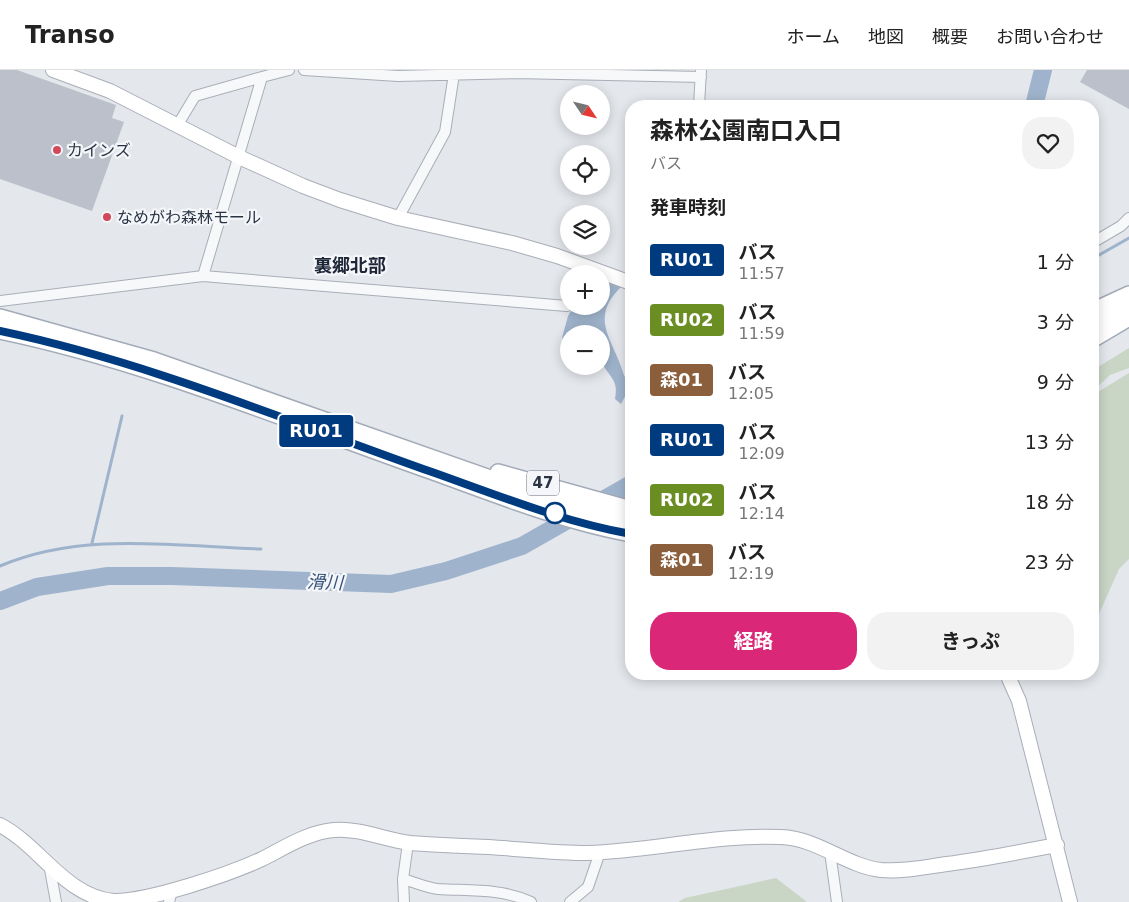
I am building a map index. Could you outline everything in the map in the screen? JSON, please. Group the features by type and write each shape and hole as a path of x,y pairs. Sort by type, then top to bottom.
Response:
{"main road":[{"path":"1099,296 1129,284"},
{"path":"1099,308 1129,294"},
{"path":"1099,321 1129,308"},
{"name":"47","path":"0,317 154,360 550,499 625,519"},
{"path":"1099,336 1129,318"},
{"name":"47","path":"0,331 144,370 476,488 586,523 625,533"},
{"name":"47","path":"453,466 492,470 625,507"},
{"name":"47","path":"476,488 534,517 625,540"}],"street":[{"path":"53,70 110,90 177,126 303,186 398,218 512,243 578,265"},
{"path":"177,126 195,96 289,70"},
{"path":"304,70 454,74 701,74 699,100"},
{"path":"398,218 445,132 454,74"},
{"path":"203,276 262,77"},
{"path":"1099,239 1121,226 1129,218"},
{"path":"0,301 203,276 560,305"},
{"path":"610,276 625,281"},
{"path":"1010,680 1019,701 1070,902"},
{"path":"0,825 13,832 76,887 102,899 127,901 170,897 260,860 291,844 332,830 349,830 408,843 600,852 764,837 786,837 830,852 862,866 880,870 896,870 1000,856 1056,845"},
{"path":"404,902 404,879 408,843"},
{"path":"570,902 588,887 600,852"},
{"path":"830,852 837,902"},
{"path":"49,863 56,902"},
{"path":"404,879 436,889 478,890 517,896 531,902"}],"green space":[{"path":"1129,348 1129,368 1110,375 1099,385 1099,366"},
{"path":"1129,373 1129,559 1119,569 1099,614 1099,391"},
{"path":"776,878 807,902 678,902 685,898"}],"water":[{"path":"610,283 621,287 610,301"},
{"path":"605,315 606,325 566,325 568,316"},
{"path":"610,340 625,377 625,396 621,404 615,399 614,381 610,375"}],"building":[{"name":"カインズ","path":"0,70 17,70 116,105 112,118 124,122 92,211 0,179"},
{"path":"1087,70 1129,70 1129,109 1080,82"}],"waterway":[{"name":"滑川","path":"1036,100 1043,70"},
{"path":"1099,255 1129,238"},
{"path":"92,543 122,416"},
{"name":"滑川","path":"0,601 37,587 108,576 172,576 391,584 446,571 522,546 625,487"},
{"path":"0,566 31,555 63,548 96,544 129,543 261,549"}],"bus line":[{"name":"RU01","path":"0,331 144,370 515,501 586,523 625,533"}],"place":[{"name":"カインズ","path":"57,150"},
{"name":"なめがわ森林モール","path":"107,217"}],"district":[{"name":"裏郷北部","path":"350,265"}]}
